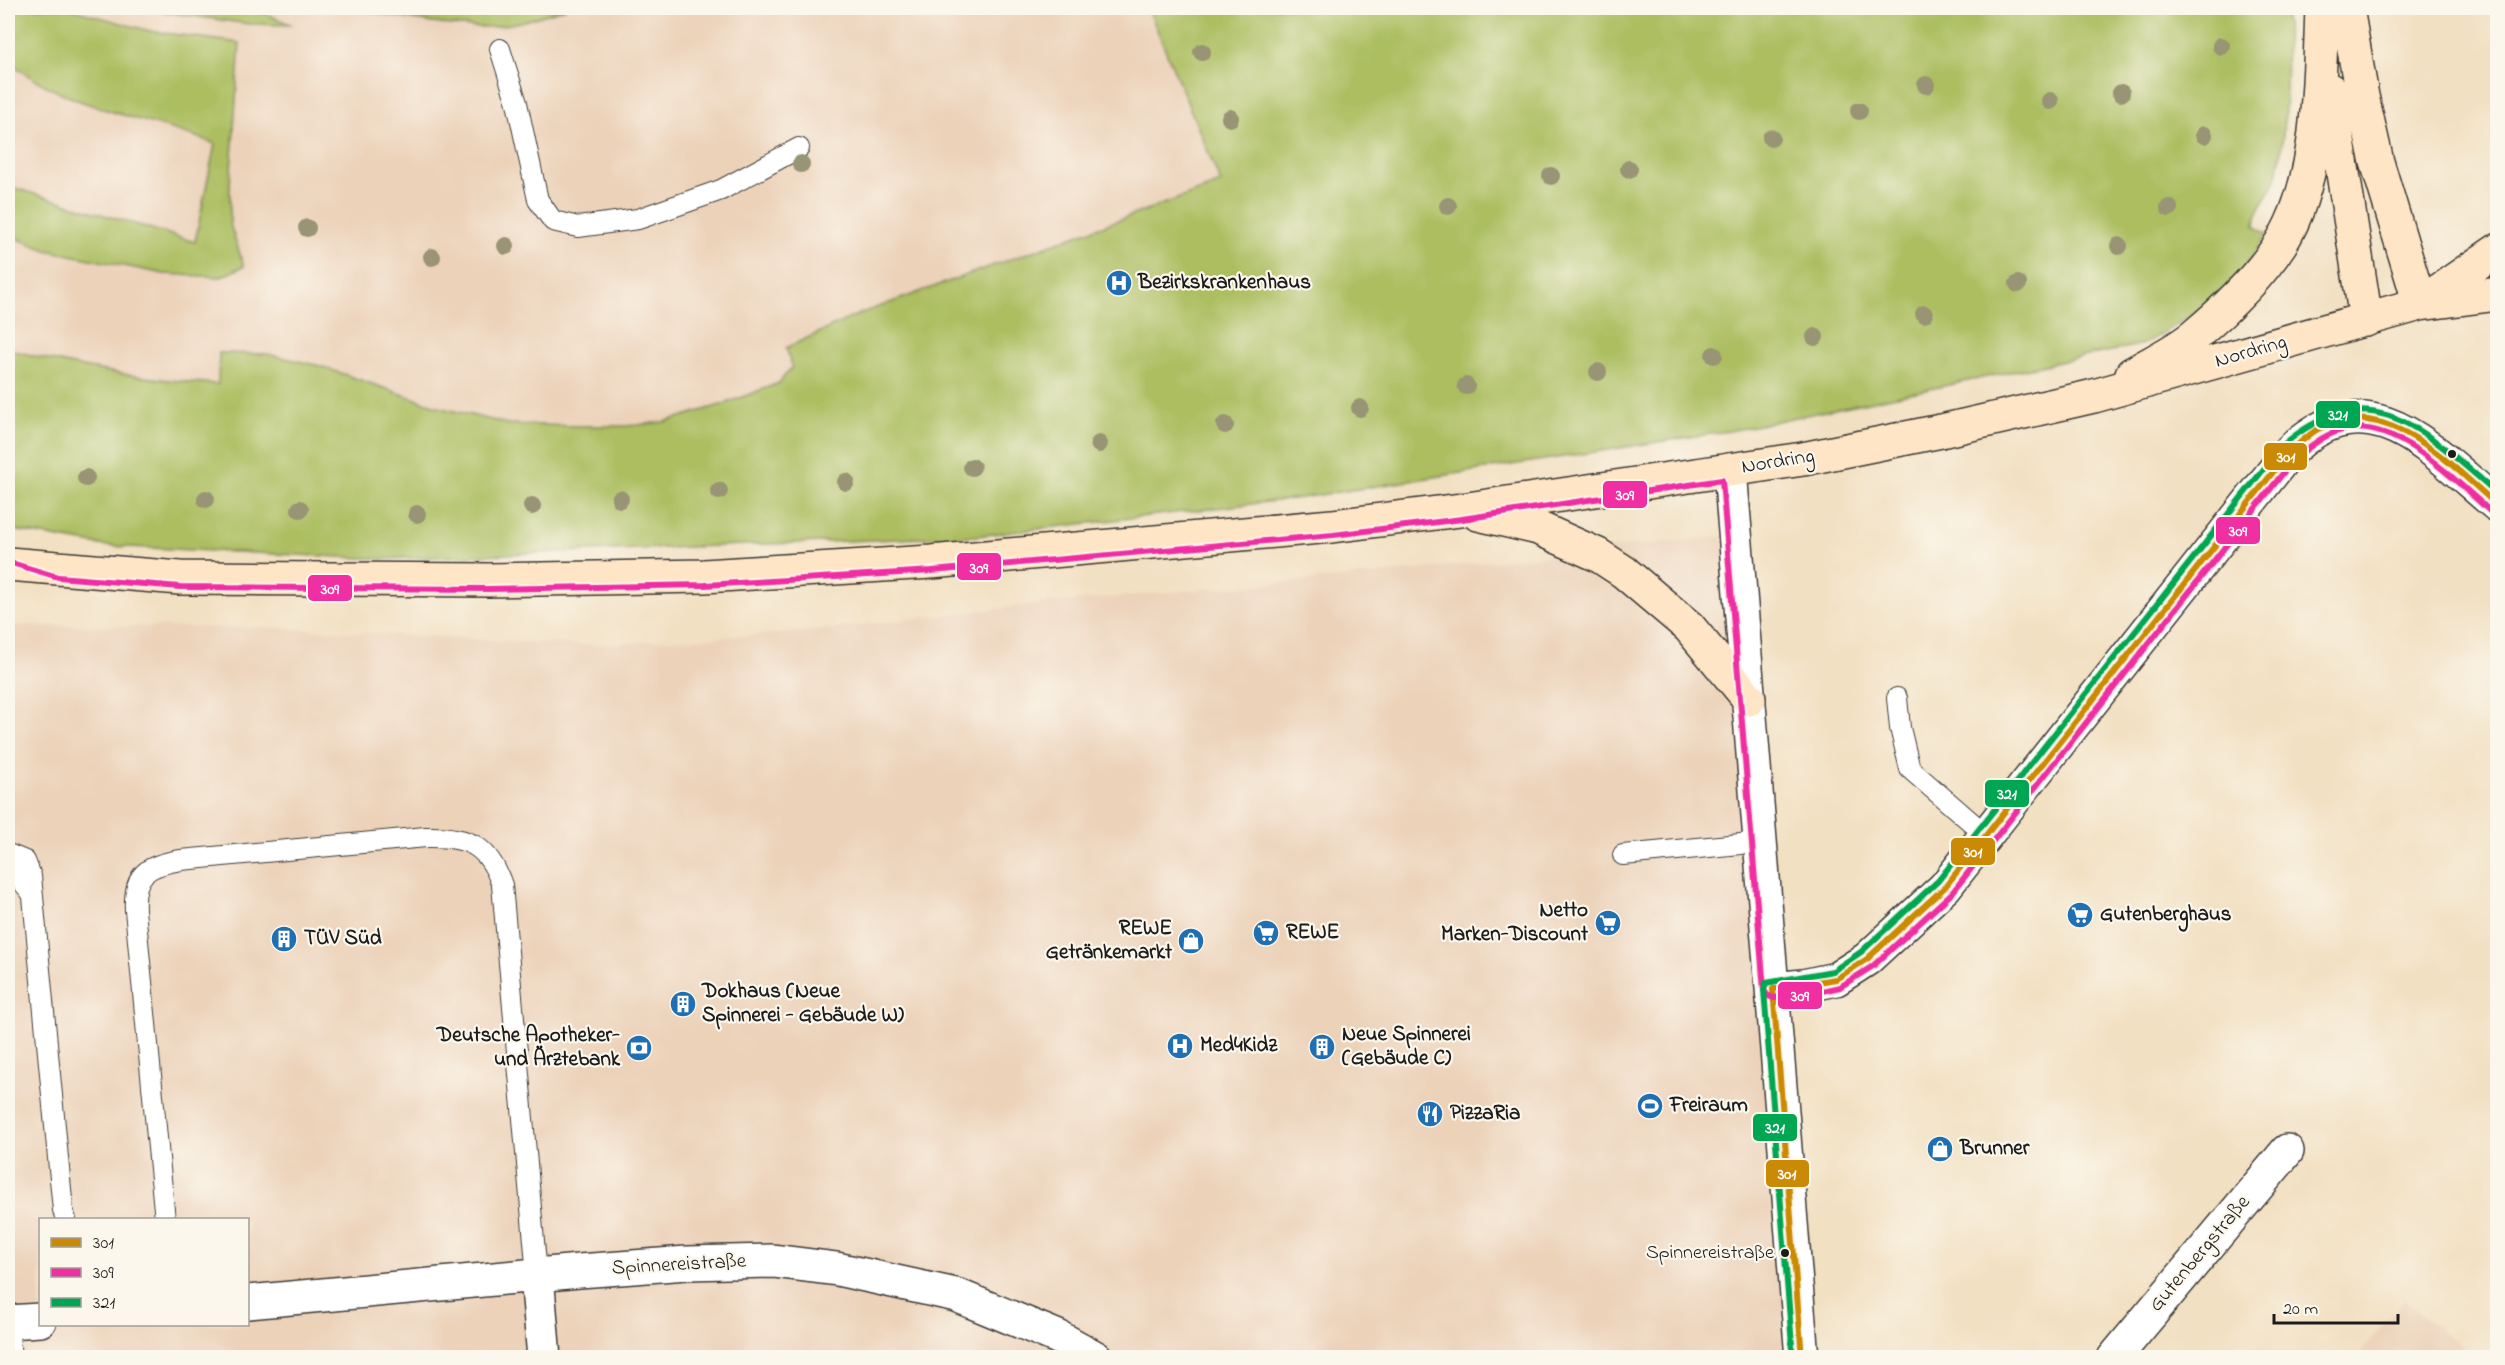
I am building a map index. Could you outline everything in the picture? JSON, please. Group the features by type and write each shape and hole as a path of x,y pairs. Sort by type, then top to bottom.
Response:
{"main road":[{"path":"2347,8 2362,96 2378,162 2420,304"},
{"path":"2322,19 2366,320"},
{"path":"2094,396 2193,338 2255,276 2282,242 2301,198 2313,146 2322,19"},
{"path":"2420,304 2498,250"},
{"path":"2420,304 2498,294"},
{"name":"Nordring","path":"8,564 180,578 366,580 704,576 942,561 1332,526 1461,510 1730,470 1930,434 2094,396 2420,304"},
{"path":"1461,510 1538,528 1598,555 1624,572 1689,627 1749,699"},
{"path":"8,553 60,568"}],"street":[{"path":"1773,989 1836,979 1867,959 1945,887 2289,452 2305,436 2327,424 2348,418 2371,418 2394,426 2445,462 2498,506"},
{"path":"1730,470 1762,842 1802,1358"},
{"name":"Gutenbergstraße","path":"2114,1358 2287,1151"},
{"name":"Spinnereistraße","path":"249,1302 687,1263 773,1261 837,1269 957,1295 1058,1337 1096,1358"},
{"path":"537,1275 544,1358"},
{"path":"8,1322 39,1320"}],"lane":[{"path":"500,49 517,103 538,200 553,221 578,227 638,219 713,193 799,148"},
{"path":"1898,698 1900,728 1910,769 1986,835"},
{"path":"165,1218 135,910 136,888 144,873 159,864 181,860 426,837 458,838 487,854 502,885 537,1275"},
{"path":"1623,855 1762,842"},
{"path":"8,854 25,861 31,876 65,1218"},
{"path":"8,871 16,874 26,883 34,897"},
{"path":"8,1322 11,1358"}],"shaded area":[{"name":"Bezirkskrankenhaus","path":"8,8 2286,8 2287,102 2276,180 2255,215 2255,226 2267,234 2186,321 2144,344 1735,430 1301,498 977,536 383,559 106,546 8,529"},
{"path":"1730,535 1801,1357 8,1358 8,625 278,628 584,645 792,633 1047,603 1370,575"},
{"path":"2404,1300 2475,1357 2357,1357"}],"green space":[{"path":"8,8 67,8 150,31 240,43 230,185 230,224 244,266 221,277 164,274 46,250 8,235 8,186 195,242 215,144 80,101 30,77 8,60"},
{"path":"136,8 252,8 292,25 249,24"},
{"path":"350,8 566,8 516,23 469,27 400,18"},
{"name":"Bezirkskrankenhaus","path":"1148,8 2286,8 2285,112 2281,154 2275,182 2256,219 2255,226 2267,234 2255,252 2242,269 2213,298 2180,323 2144,344 1735,430 1301,498 977,536 383,559 106,546 8,529 8,349 112,372 165,380 218,384 219,353 267,354 320,366 442,408 508,424 627,426 664,422 724,404 779,383 792,367 786,348 859,314 1221,183"}],"transit line":[{"name":"321","path":"1793,1358 1764,990 1766,983 1833,971 1861,952 1938,881 2282,446 2314,424 2343,413 2370,412 2396,419 2422,432 2447,450 2498,494"},
{"name":"301","path":"1773,989 1836,979 1867,959 1945,887 2289,452 2314,431 2343,420 2368,420 2392,427 2438,454 2498,506"},
{"name":"309","path":"8,562 58,577 180,587 489,589 705,585 932,571 1333,535 1462,519 1722,480 1764,990 1773,998 1804,995 1840,987 1873,966 1952,893 2295,458 2313,444 2326,436 2347,429 2367,429 2387,434 2407,443 2426,456 2492,513"},
{"name":"301","path":"1773,989 1802,1358"}],"place":[{"name":"Bezirkskrankenhaus","path":"1119,283"},
{"name":"Gutenberghaus","path":"2080,915"},
{"name":"Netto Marken-Discount","path":"1608,923"},
{"name":"REWE","path":"1266,933"},
{"name":"TÜV Süd","path":"284,939"},
{"name":"REWE Getränkemarkt","path":"1191,941"},
{"name":"Dokhaus (Neue Spinnerei - Gebäude W)","path":"683,1004"},
{"name":"Med4Kidz","path":"1180,1046"},
{"name":"Neue Spinnerei (Gebäude C)","path":"1322,1047"},
{"name":"Deutsche Apotheker- und Ärztebank","path":"639,1048"},
{"name":"Freiraum","path":"1650,1106"},
{"name":"PizzaRia","path":"1430,1114"},
{"name":"Brunner","path":"1940,1149"},
{"name":"Spinnereistraße","path":"1785,1253"}]}
